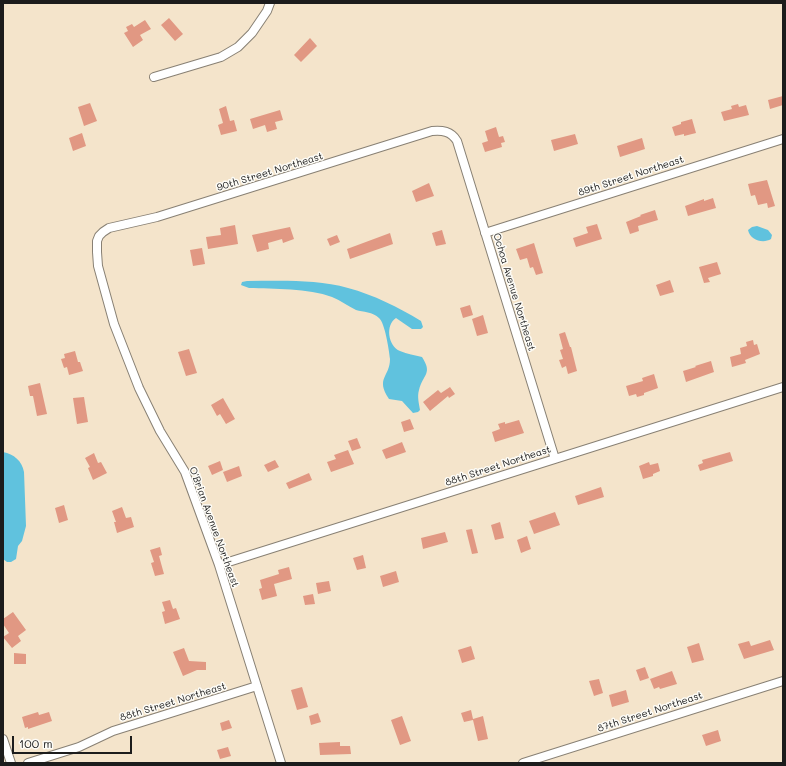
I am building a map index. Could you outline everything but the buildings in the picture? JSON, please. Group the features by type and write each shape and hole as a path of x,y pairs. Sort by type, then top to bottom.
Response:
{"street":[{"path":"154,77 221,57 238,47 252,33 267,11 270,3"},
{"name":"90th Street Northeast","path":"98,236 109,228 157,217 432,131 439,130 450,133"},
{"name":"Ochoa Avenue Northeast","path":"450,133 458,141 555,459"},
{"name":"89th Street Northeast","path":"485,233 783,139"},
{"name":"O'Brian Avenue Northeast","path":"98,236 98,266 114,324 139,388 160,430 185,472 219,565 281,763"},
{"name":"88th Street Northeast","path":"219,565 783,387"},
{"name":"87th Street Northeast","path":"523,763 783,681"},
{"name":"88th Street Northeast","path":"28,763 79,747 113,731 257,686"},
{"path":"3,739 12,763"}],"water":[{"path":"757,226 768,230 772,235 771,239 761,241 754,239 748,230"},
{"path":"298,281 336,285 358,291 395,306 421,321 423,327 421,329 412,329 396,318 390,325 389,330 389,335 393,345 396,348 400,351 422,357 427,367 426,374 418,393 420,410 413,413 402,401 389,399 385,392 383,382 388,370 390,359 385,331 377,316 371,313 356,310 335,298 323,294 291,290 249,288 241,285 242,282"},
{"path":"3,452 11,454 17,459 24,472 26,526 22,541 18,546 16,559 11,562 7,562 3,559"}]}
